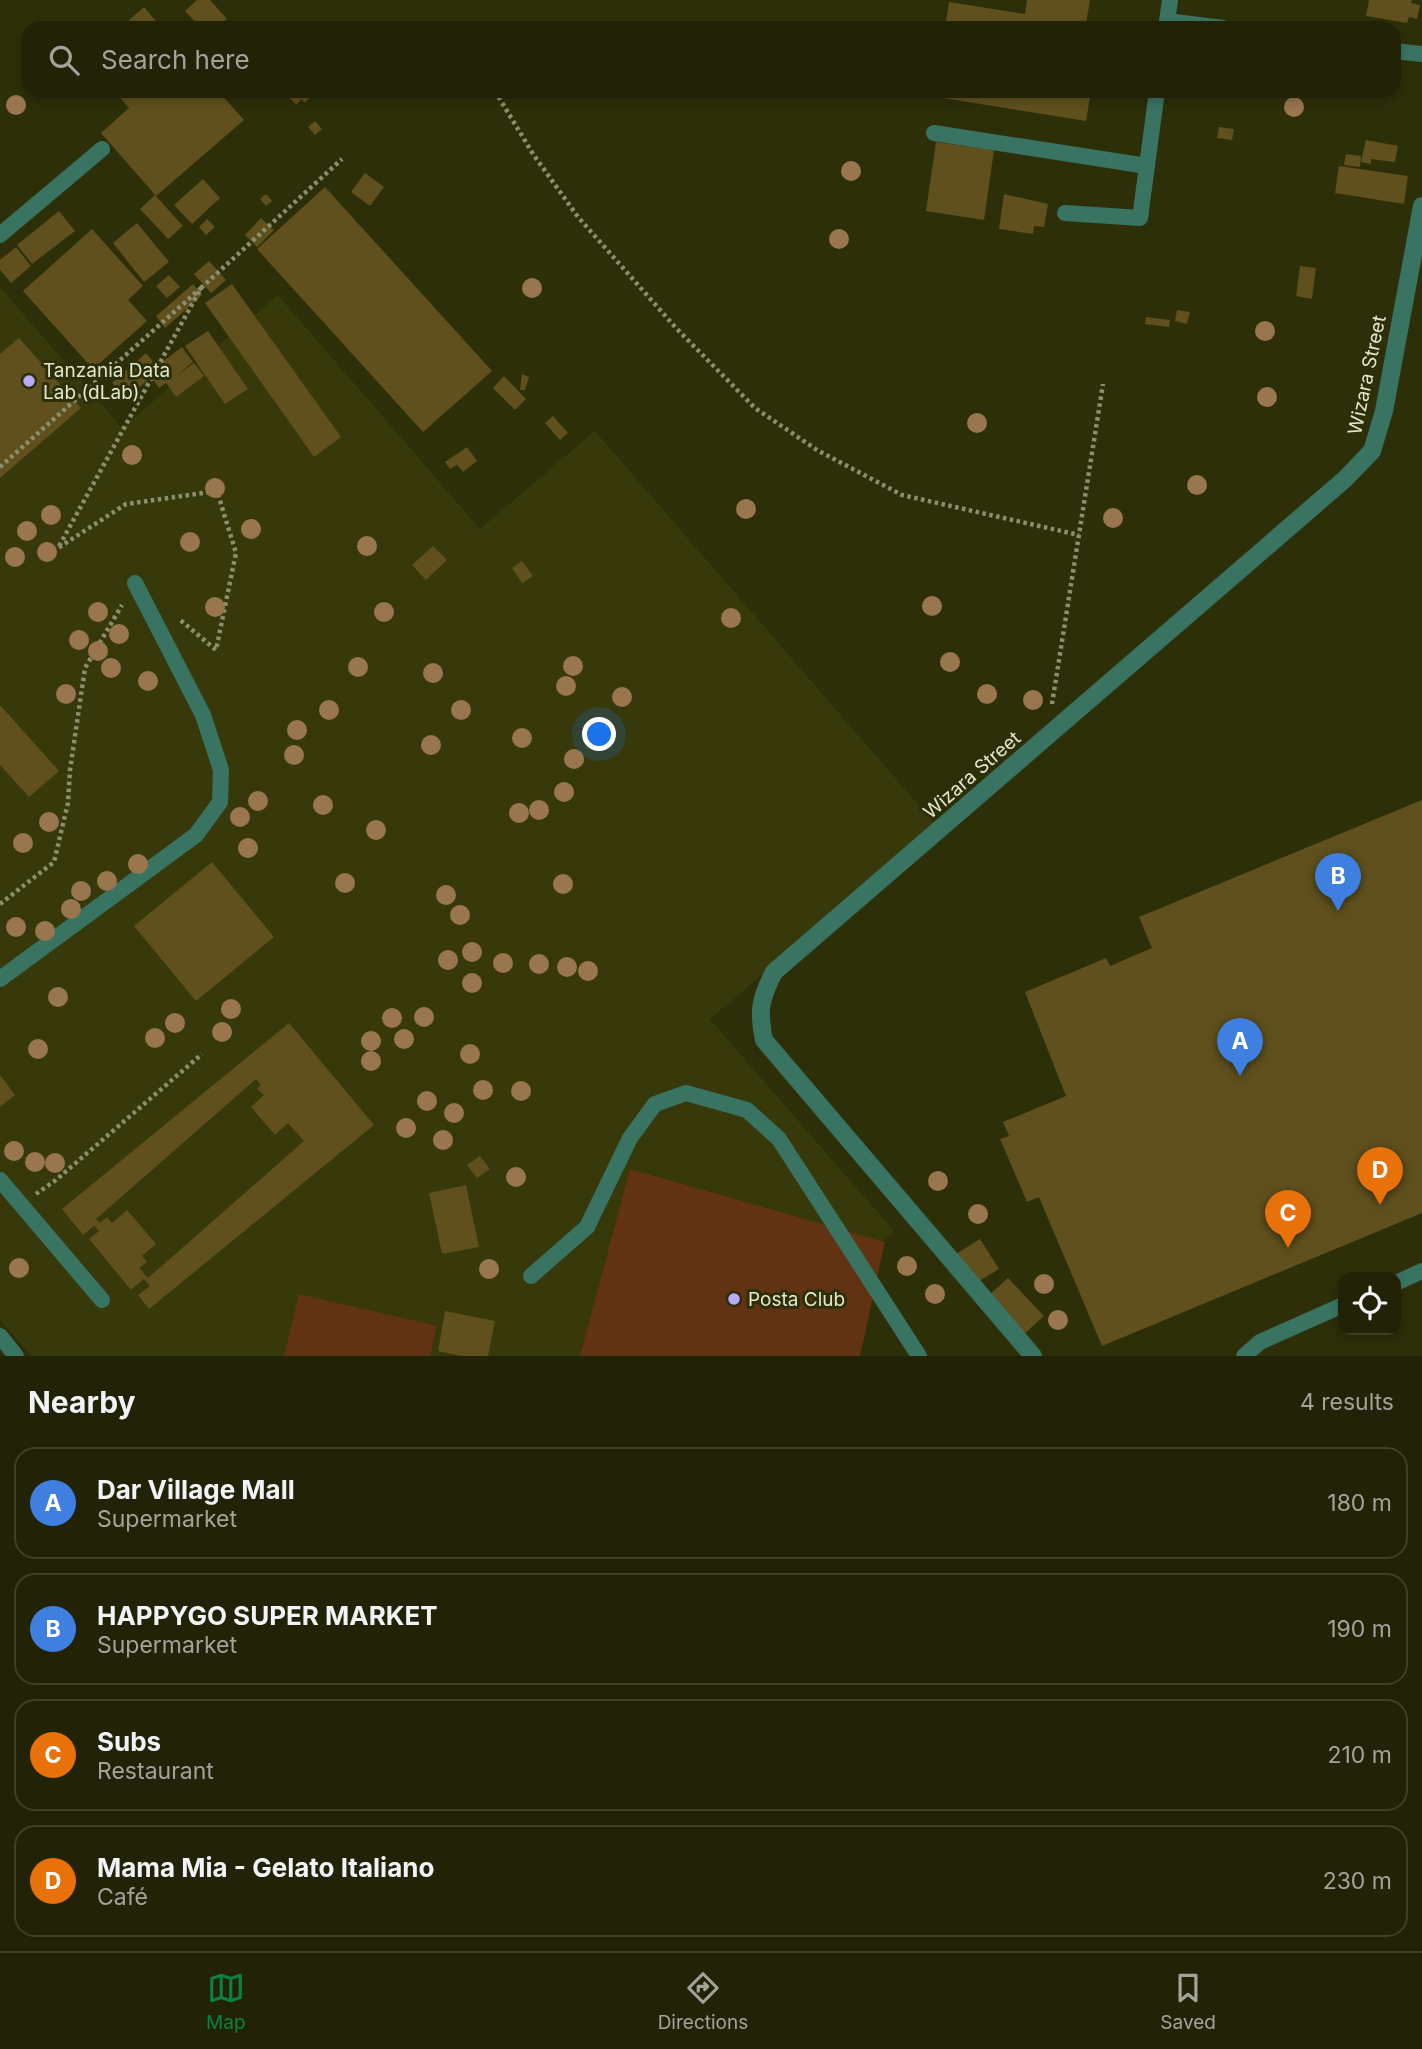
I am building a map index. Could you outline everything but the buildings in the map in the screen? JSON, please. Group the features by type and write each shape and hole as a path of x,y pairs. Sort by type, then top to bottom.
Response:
{"street":[{"name":"Wizara Street","path":"1033,1356 764,1040 760,1017 763,993 774,972 1345,479 1372,451 1384,411 1422,206"}],"lane":[{"path":"1166,21 1170,0"},
{"path":"1401,52 1422,54"},
{"path":"1065,213 1140,218 1156,98"},
{"path":"934,133 1147,166"},
{"path":"0,236 102,149"},
{"path":"0,979 196,835 220,802 221,769 203,715 135,583"},
{"path":"531,1276 587,1227 630,1138 655,1104 686,1093 747,1110 779,1139 919,1356"},
{"path":"0,1180 103,1300"},
{"path":"1401,1281 1422,1271"},
{"path":"1244,1356 1260,1342 1338,1308"},
{"path":"0,1336 16,1356"}],"path":[{"path":"499,98 533,154 578,217 676,328 755,408 817,450 902,495 1079,535"},
{"path":"0,467 342,159"},
{"path":"176,617 216,650 236,553 217,491 126,505 58,548 201,288"},
{"path":"1046,739 1103,384"},
{"path":"0,904 54,862 68,803 70,769 85,668 135,583"},
{"path":"21,1205 56,1180 202,1054"}],"shaded area":[{"path":"0,287 122,428 278,295 480,529 595,431 936,825 710,1019 894,1231 747,1356 31,1356 0,1320"},
{"name":"Posta Club","path":"630,1169 885,1242 860,1356 580,1356"},
{"path":"299,1294 437,1326 430,1356 284,1356"}],"place":[{"name":"Tanzania Data Lab (dLab)","path":"29,381"},
{"name":"HAPPYGO SUPER MARKET","path":"1338,911"},
{"name":"Dar Village Mall","path":"1240,1076"},
{"name":"Mama Mia - Gelato Italiano","path":"1380,1205"},
{"name":"Subs","path":"1288,1248"},
{"name":"Posta Club","path":"734,1299"}]}
